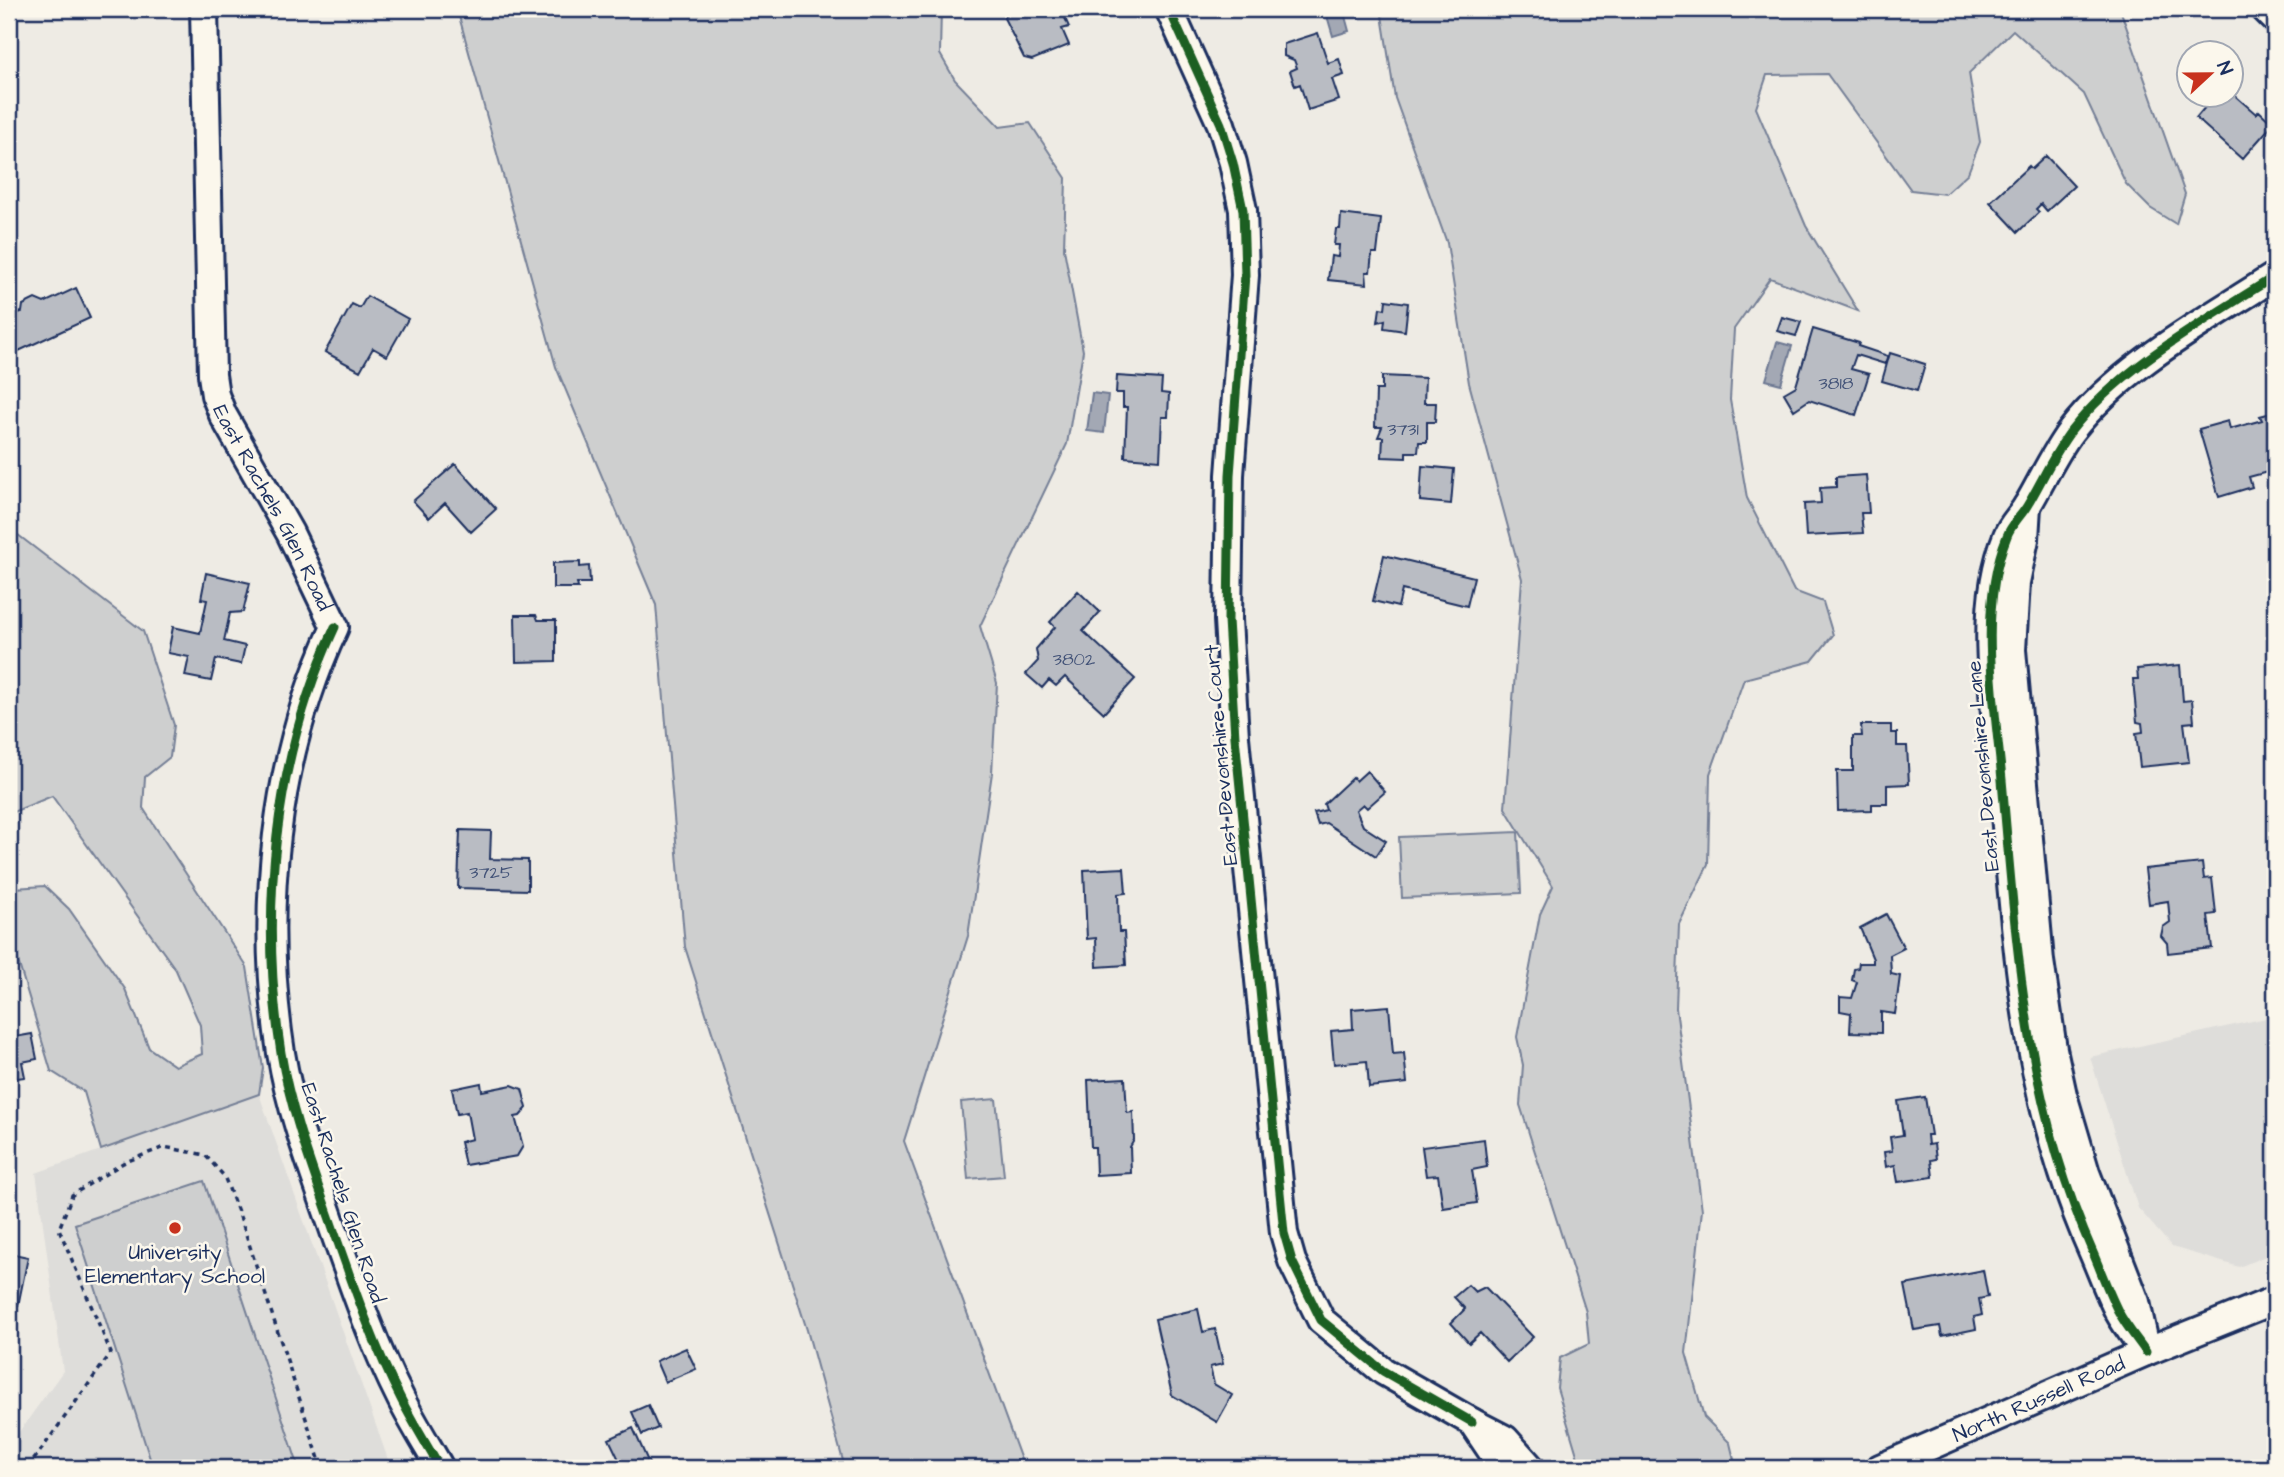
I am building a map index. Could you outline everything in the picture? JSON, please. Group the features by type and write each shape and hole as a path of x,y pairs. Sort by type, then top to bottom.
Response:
{"street":[{"name":"East Rachels Glen Road","path":"204,9 212,375 215,395 223,415 290,533 335,628 322,656 306,704 285,779 276,849 271,913 274,988 281,1054 295,1116 355,1290 400,1398 440,1468"},
{"name":"East Devonshire Court","path":"1169,9 1221,124 1243,210 1245,275 1230,475 1228,620 1235,737 1284,1233 1292,1261 1321,1320 1383,1371 1505,1439 1531,1468"},
{"path":"2265,9 2275,19"},
{"name":"East Devonshire Lane","path":"2146,1352 2120,1314 2077,1218 2040,1098 2025,1018 2013,912 1990,645 1993,587 2008,532 2070,432 2110,388 2136,368 2275,276"},
{"name":"North Russell Road","path":"1880,1468 2146,1352 2275,1300"},
{"name":"East Devonshire Court","path":"1472,1422 1503,1468"}],"path":[{"path":"28,1468 111,1353 59,1229 72,1195 123,1163 164,1147 205,1155 224,1176 242,1222 322,1468"}],"shaded area":[{"path":"457,9 941,9 940,54 955,80 1000,127 1030,123 1066,178 1064,249 1083,351 1067,444 980,626 997,683 992,773 968,936 904,1141 1024,1468 845,1468 807,1330 685,947 656,605 556,367"},
{"path":"1325,9 1343,9 1349,31 1333,36"},
{"path":"1381,9 2120,9 2185,194 2176,224 2150,208 2126,184 2084,94 2013,30 1969,73 1980,142 1968,173 1945,194 1911,190 1827,74 1767,75 1756,108 1806,226 1858,311 1770,278 1734,329 1730,400 1747,498 1794,591 1823,602 1833,635 1812,661 1744,679 1710,774 1708,865 1679,924 1676,1008 1702,1210 1686,1353 1704,1417 1730,1443 1736,1468 1581,1468 1557,1388 1560,1358 1589,1344 1586,1312 1520,1105 1523,1065 1517,1037 1540,914 1553,886 1505,808 1522,579 1469,383 1447,243 1395,98"},
{"path":"1777,342 1792,346 1781,384 1766,380"},
{"path":"1092,393 1108,395 1104,433 1087,431"},
{"path":"9,528 143,631 174,725 170,757 145,777 143,808 247,967 263,1068 259,1094 101,1150 84,1092 51,1071 9,931 9,903 14,888 45,886 69,909 125,989 149,1048 175,1066 202,1054 200,1025 176,970 52,796 9,812"},
{"path":"1518,832 1521,893 1402,898 1399,837"},
{"path":"2275,1016 2275,1252 2239,1267 2172,1247 2138,1208 2090,1057"},
{"name":"University Elementary School","path":"259,1094 391,1468 9,1468 9,1446 63,1371 36,1173"},
{"path":"996,1099 1004,1176 968,1179 961,1102"},
{"path":"204,1181 299,1468 153,1468 75,1224"}],"building":[{"path":"1008,9 1061,9 1069,27 1062,29 1069,45 1032,60 1024,58 1004,18"},
{"path":"1318,33 1328,63 1339,59 1344,75 1332,79 1339,100 1308,110 1300,84 1295,86 1290,71 1297,68 1294,60 1284,56 1284,44"},
{"path":"2246,105 2256,114 2259,111 2273,124 2242,159 2196,118 2204,108 2246,108"},
{"path":"2046,156 2074,186 2047,211 2041,204 2036,209 2039,212 2018,232 1990,202 2029,166 2032,169"},
{"path":"1341,214 1381,219 1377,253 1372,253 1370,272 1366,272 1367,284 1328,280 1331,256 1338,257 1339,245 1334,245 1336,229 1340,229"},
{"path":"76,288 90,318 12,354 9,364 9,315 22,312 23,305 35,299 44,303"},
{"path":"367,296 408,319 387,356 373,348 360,371 325,352 352,304 360,308"},
{"path":"1386,300 1408,303 1405,331 1384,328 1385,320 1378,322 1380,308 1385,309"},
{"path":"1782,317 1801,322 1796,336 1777,331"},
{"path":"1813,329 1859,343 1858,346 1888,356 1885,364 1856,355 1851,369 1869,374 1856,415 1809,400 1794,410 1784,393 1796,386"},
{"path":"1890,353 1925,364 1917,391 1882,381"},
{"path":"1117,376 1162,379 1161,393 1169,394 1168,417 1162,417 1160,460 1125,457 1127,407 1123,407 1123,393 1116,393"},
{"path":"1382,376 1425,378 1424,403 1436,403 1435,422 1427,422 1427,442 1419,442 1418,452 1406,452 1406,458 1382,457 1383,437 1378,437 1382,427 1375,427 1376,390 1382,390"},
{"path":"2275,412 2275,470 2249,477 2252,487 2219,497 2199,429 2228,421 2230,429 2262,420 2260,416"},
{"path":"455,464 496,509 471,532 445,503 429,518 413,501"},
{"path":"1422,466 1454,469 1451,504 1420,501"},
{"path":"1866,475 1869,513 1861,513 1863,533 1806,536 1804,504 1821,503 1820,488 1836,487 1836,477"},
{"path":"1384,555 1474,577 1467,606 1402,590 1398,607 1373,601"},
{"path":"580,562 580,567 589,566 590,583 577,583 578,588 553,588 553,563"},
{"path":"206,573 250,583 243,612 230,613 224,641 245,646 241,664 216,659 211,681 185,676 189,657 168,653 173,627 200,633 207,600 201,599"},
{"path":"1078,591 1100,612 1083,631 1135,679 1104,713 1065,677 1056,686 1049,680 1042,688 1026,674 1038,661 1036,649 1055,627 1050,622"},
{"path":"515,615 536,615 538,620 556,620 556,661 516,662"},
{"path":"2180,665 2183,701 2192,700 2194,722 2184,723 2189,762 2140,767 2136,733 2143,732 2142,723 2137,722 2133,679 2138,679 2137,669"},
{"path":"1861,725 1891,725 1891,733 1897,733 1897,746 1907,746 1909,784 1887,785 1887,804 1872,804 1872,810 1838,811 1837,771 1853,771 1853,736 1862,736"},
{"path":"1367,771 1385,792 1367,808 1363,804 1356,810 1363,826 1386,841 1376,856 1326,823 1318,825 1314,813 1326,810 1324,804 1353,777 1356,781"},
{"path":"460,830 491,831 490,859 528,860 528,890 458,888"},
{"path":"2202,863 2204,879 2212,878 2216,914 2208,915 2212,948 2168,953 2167,943 2161,936 2163,927 2170,922 2168,901 2149,904 2145,869"},
{"path":"1124,868 1126,893 1118,894 1119,932 1124,932 1126,965 1097,967 1096,938 1087,939 1084,870"},
{"path":"1886,914 1904,948 1890,955 1891,974 1900,976 1895,1014 1881,1012 1881,1033 1850,1032 1851,1013 1840,1011 1840,997 1852,998 1857,982 1852,980 1854,969 1858,968 1859,963 1873,963 1860,928"},
{"path":"1389,1006 1393,1054 1404,1053 1407,1083 1369,1087 1367,1061 1334,1064 1331,1031 1353,1029 1352,1009"},
{"path":"32,1034 37,1059 22,1062 25,1077 9,1079 9,1038"},
{"path":"1125,1078 1127,1113 1133,1112 1131,1173 1096,1175 1095,1147 1091,1147 1088,1080"},
{"path":"481,1083 482,1091 512,1085 522,1089 527,1108 520,1116 515,1117 523,1146 517,1156 465,1165 460,1142 472,1139 467,1112 457,1114 452,1089"},
{"path":"1925,1097 1931,1135 1927,1135 1928,1145 1934,1144 1936,1159 1931,1160 1933,1177 1898,1182 1895,1165 1886,1167 1884,1152 1892,1151 1890,1137 1903,1135 1898,1101"},
{"path":"1484,1139 1487,1167 1472,1170 1477,1203 1443,1208 1438,1175 1426,1176 1422,1147"},
{"path":"9,1253 28,1257 18,1306 9,1305"},
{"path":"1983,1270 1988,1297 1979,1299 1982,1315 1974,1317 1976,1329 1942,1336 1940,1326 1914,1330 1905,1285"},
{"path":"1468,1285 1475,1292 1485,1287 1533,1337 1507,1362 1480,1333 1469,1343 1451,1323 1465,1309 1454,1297"},
{"path":"1198,1309 1203,1332 1215,1329 1223,1364 1210,1367 1214,1384 1232,1395 1217,1422 1172,1395 1155,1319"},
{"path":"686,1348 696,1369 665,1382 656,1361"},
{"path":"648,1405 658,1428 642,1435 632,1412"},
{"path":"633,1428 651,1468 623,1468 609,1439"}],"cycle path":[{"path":"1169,9 1221,124 1243,210 1245,275 1230,475 1228,620 1235,737 1284,1233 1292,1261 1321,1320 1383,1371 1472,1422"},
{"path":"2146,1352 2118,1311 2071,1196 2052,1138 2038,1080 2019,963 1993,688 1990,625 1993,595 1998,565 2009,532 2065,440 2091,407 2166,346 2275,276"},
{"path":"335,627 314,677 298,729 285,782 277,836 272,890 272,945 281,1053 304,1143 365,1316 401,1399 440,1468"}],"place":[{"name":"University Elementary School","path":"175,1228"}]}
